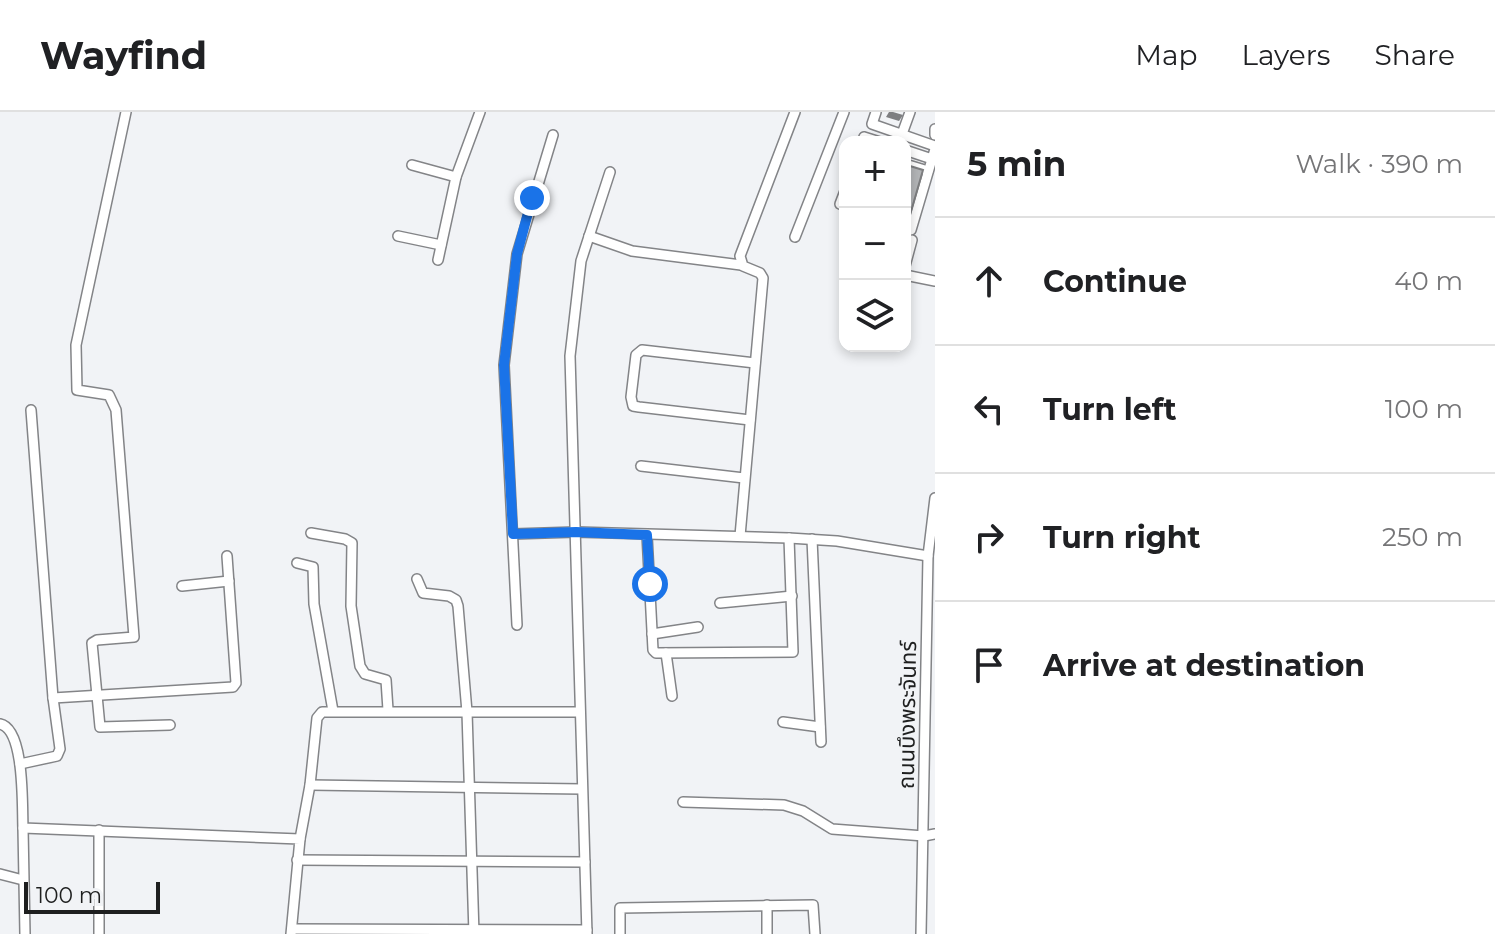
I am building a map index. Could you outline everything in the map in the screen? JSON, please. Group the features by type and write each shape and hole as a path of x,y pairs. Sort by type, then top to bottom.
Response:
{"street":[{"path":"126,112 76,345 77,390 109,395 116,410 134,637 92,643 95,694 100,727 170,725"},
{"path":"438,260 456,177 479,112"},
{"path":"741,265 740,256 795,112"},
{"path":"795,237 844,112"},
{"path":"876,112 872,124 916,139 934,151"},
{"path":"902,134 910,112"},
{"path":"935,129 935,135"},
{"path":"517,625 504,365 517,254 553,135"},
{"path":"911,146 916,139"},
{"path":"911,151 934,151"},
{"path":"911,230 934,151"},
{"path":"412,165 456,177"},
{"path":"911,166 928,171"},
{"path":"580,712 322,712 317,718 310,785 297,860 291,931 587,932 570,356 581,261 610,172"},
{"path":"398,236 441,245"},
{"path":"589,236 632,251 741,265 760,273 763,278 740,536"},
{"path":"911,276 935,281"},
{"path":"750,420 633,406 631,397 636,355 644,349 755,363"},
{"path":"20,764 59,753 31,410"},
{"path":"641,466 744,478"},
{"name":"ถนนบึงพระจันทร์","path":"921,931 928,556 935,498"},
{"path":"513,534 576,532 812,539 928,556"},
{"path":"311,533 352,543 351,606 360,666 365,674 386,680 388,710"},
{"path":"647,535 653,652 666,653 790,654 794,649 789,538"},
{"path":"812,539 821,742"},
{"path":"53,698 233,687 236,683 227,556"},
{"path":"297,563 313,567 314,604 333,711"},
{"path":"417,579 423,593 449,596 456,600 467,712 474,932"},
{"path":"182,586 229,581"},
{"path":"720,603 792,596"},
{"path":"652,634 698,627"},
{"path":"666,653 672,696"},
{"path":"783,722 820,727"},
{"path":"0,724 7,725 11,730 20,764 25,934"},
{"path":"310,785 582,789"},
{"path":"683,802 784,805 803,811 832,829 924,836 935,834"},
{"path":"23,828 300,839"},
{"path":"99,830 99,934"},
{"path":"297,860 585,862"},
{"path":"0,874 23,880"},
{"path":"767,905 767,934"},
{"path":"620,934 620,908 767,905 813,905 815,934"},
{"path":"921,931 935,924"}],"building":[{"path":"911,166 923,170 911,212"}],"route":[{"path":"532,198 517,254 504,365 513,534 576,532 647,535 650,584"}]}
